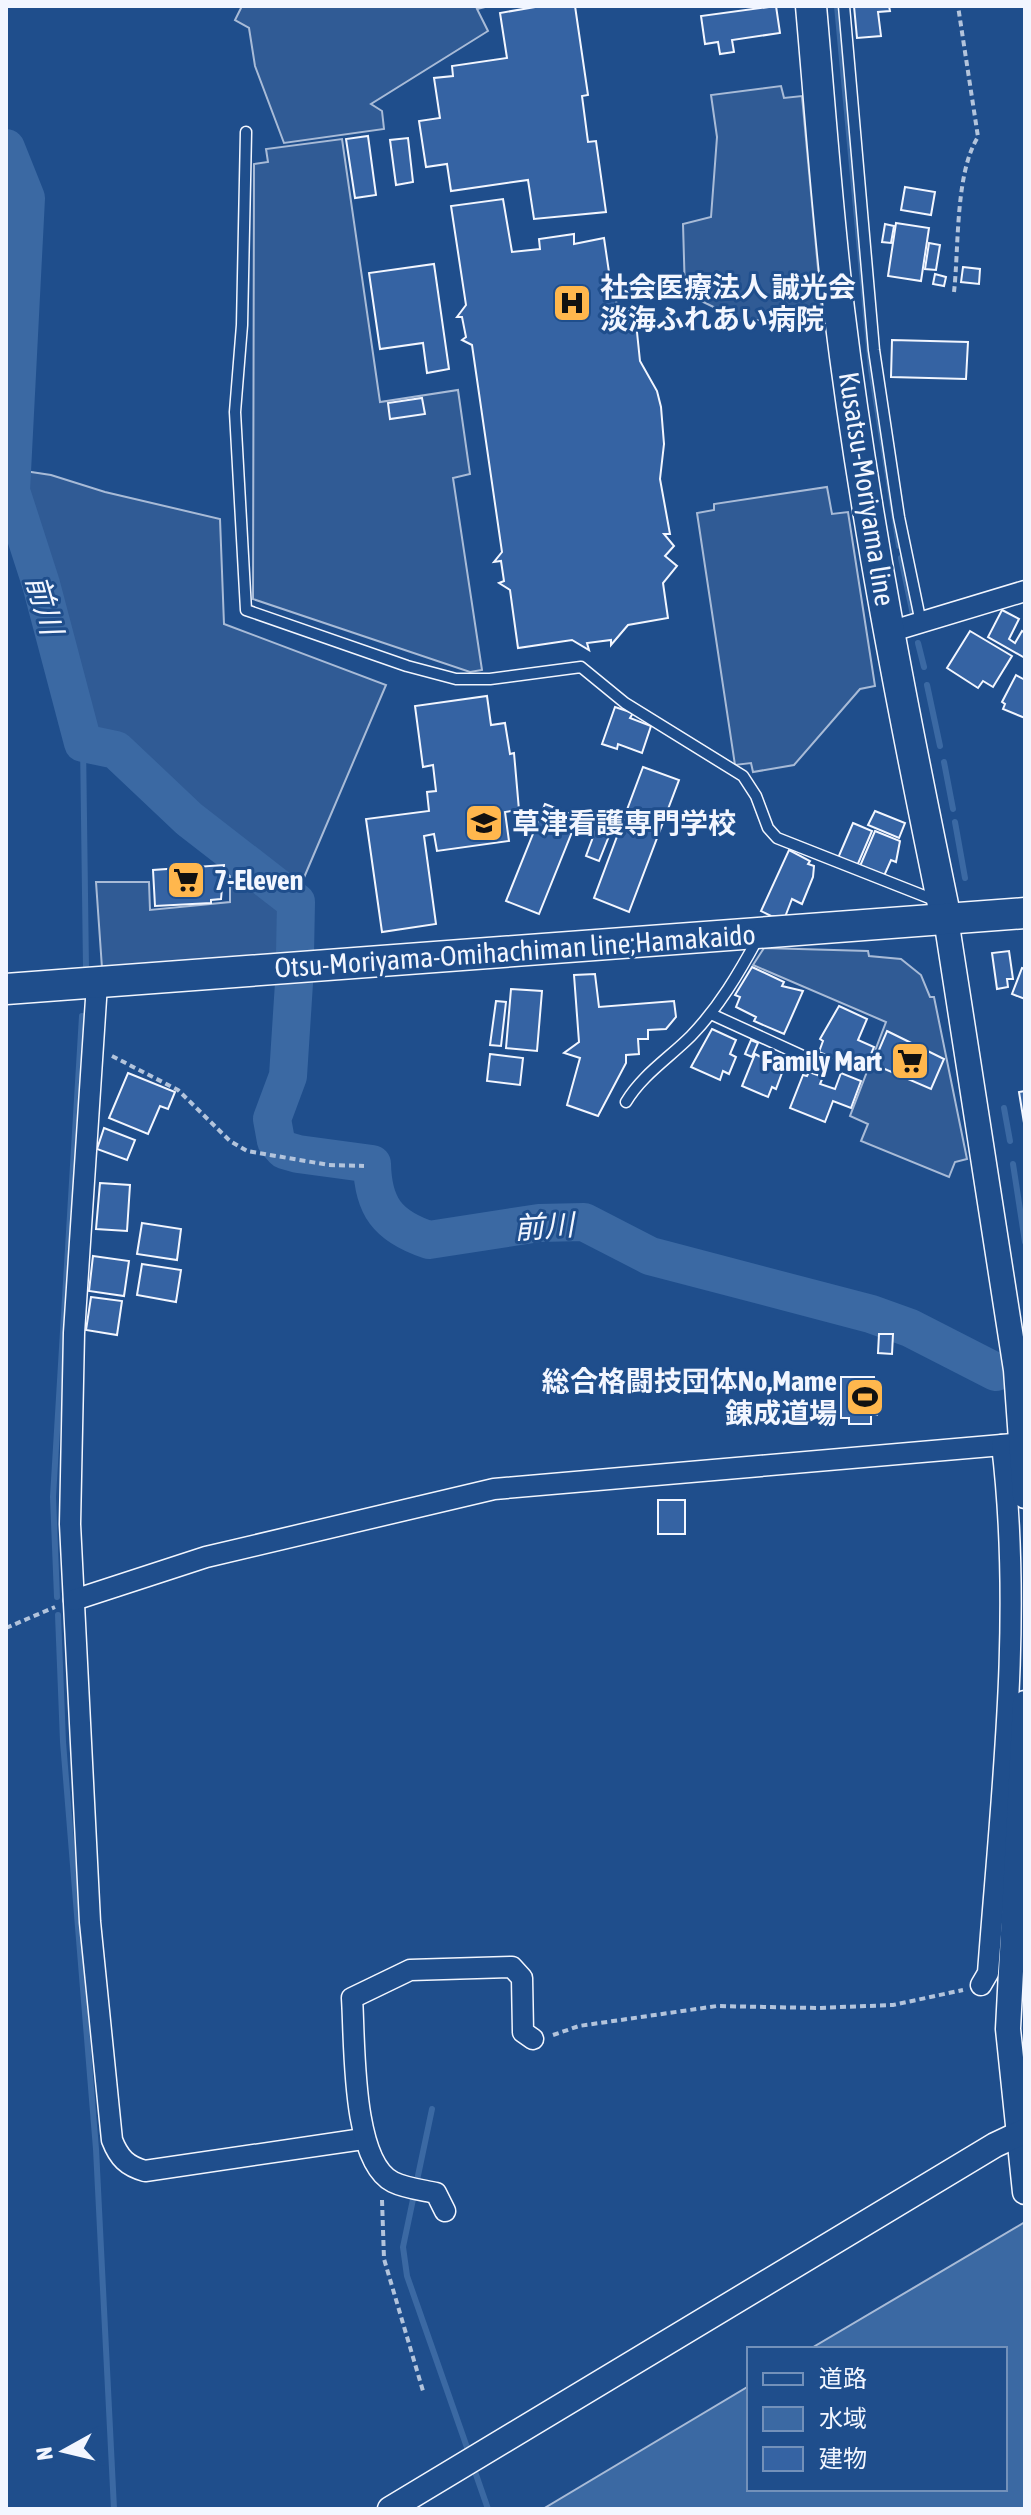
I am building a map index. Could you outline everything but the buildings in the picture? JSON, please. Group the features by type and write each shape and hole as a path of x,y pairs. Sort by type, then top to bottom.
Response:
{"main road":[{"name":"Kusatsu-Moriyama line","path":"811,6 839,308 889,632 944,911"},
{"name":"Otsu-Moriyama-Omihachiman line;Hamakaido","path":"6,989 761,933 944,911 1025,913"}],"street":[{"path":"889,632 1025,591"},
{"path":"944,911 1021,1414 1009,1499 1009,1668 988,1973 981,1985"},
{"path":"97,984 74,1333 70,1524 90,1922 112,2140 118,2154 129,2166 145,2171 363,2139"},
{"path":"74,1600 206,1557 494,1489 1017,1444"},
{"path":"1017,1444 1025,1496"},
{"path":"1024,2181 1022,2132 1008,2029 1025,1703"},
{"path":"445,2211 436,2193 392,2182 383,2173 363,2139 352,1998 410,1970 512,1967 522,1978 523,2032 533,2039"},
{"path":"390,2509 1022,2132"}],"lane":[{"path":"844,6 876,363 899,517 921,623"},
{"path":"246,132 242,325 235,412 246,610 407,666 456,679 490,679 581,667 625,703 743,776 756,796 768,828 777,838 944,911"},
{"path":"626,1102 641,1080 668,1059 711,1014 761,933"},
{"path":"711,1014 805,1057"}],"path":[{"path":"954,292 964,188 972,147 978,137 958,6"},
{"path":"93,1048 178,1090 230,1141 247,1151 329,1165 364,1166"},
{"path":"6,1628 74,1600"},
{"path":"533,2039 579,2026 717,2006 817,2008 893,2005 981,1985"},
{"path":"383,2173 384,2259 423,2391"}],"shaded area":[{"path":"242,6 489,6 477,9 488,31 371,104 382,111 384,129 284,143 255,66 249,28 235,20"},
{"path":"781,86 784,98 802,96 822,311 744,322 685,293 683,224 711,217 717,137 711,95"},
{"path":"342,139 380,402 458,390 470,474 453,478 482,670 470,672 253,599 254,164 268,162 266,149"},
{"path":"18,470 51,475 105,492 220,519 224,624 386,685 297,894 115,742 90,740 76,665 19,488"},
{"path":"827,487 832,514 848,512 875,686 860,689 794,765 753,772 751,763 735,765 697,513 714,510 714,504"},
{"path":"230,863 279,904 287,916 284,956 102,968 96,882 149,882 150,910 230,902"},
{"path":"764,948 868,951 869,956 901,959 921,975 930,997 934,997 967,1159 955,1162 949,1177 861,1141 868,1124 850,1116 886,1022 753,965"}],"water":[{"path":"1025,2222 1025,2509 543,2509 747,2387 747,2491 1007,2491 1007,2347 813,2347"}],"waterway":[{"path":"837,6 871,369 899,546"},
{"name":"前川","path":"6,148 26,198 11,491 41,584 83,743 116,750 189,819 296,902 295,954"},
{"path":"901,558 913,615"},
{"path":"918,643 924,667"},
{"path":"927,685 940,746"},
{"path":"83,743 86,968"},
{"path":"944,762 953,809"},
{"path":"955,822 965,878"},
{"name":"前川","path":"294,983 288,1076 272,1119 276,1141 284,1150 298,1154 372,1164 379,1203 403,1228 429,1240 539,1223 584,1222 650,1256 871,1314 910,1328 996,1372"},
{"path":"57,1597 53,1497 82,1016"},
{"path":"1004,1108 1010,1141"},
{"path":"1013,1164 1025,1242"},
{"path":"58,1615 63,1742 96,2149 114,2509"},
{"path":"432,2109 403,2247 407,2276 470,2456"},
{"path":"473,2466 488,2509"}],"place":[{"name":"社会医療法人 誠光会 淡海ふれあい病院","path":"572,303"},
{"name":"草津看護専門学校","path":"484,823"},
{"name":"7-Eleven","path":"186,880"},
{"name":"Family Mart","path":"910,1061"},
{"name":"総合格闘技団体No,Mame 錬成道場","path":"865,1397"}]}
